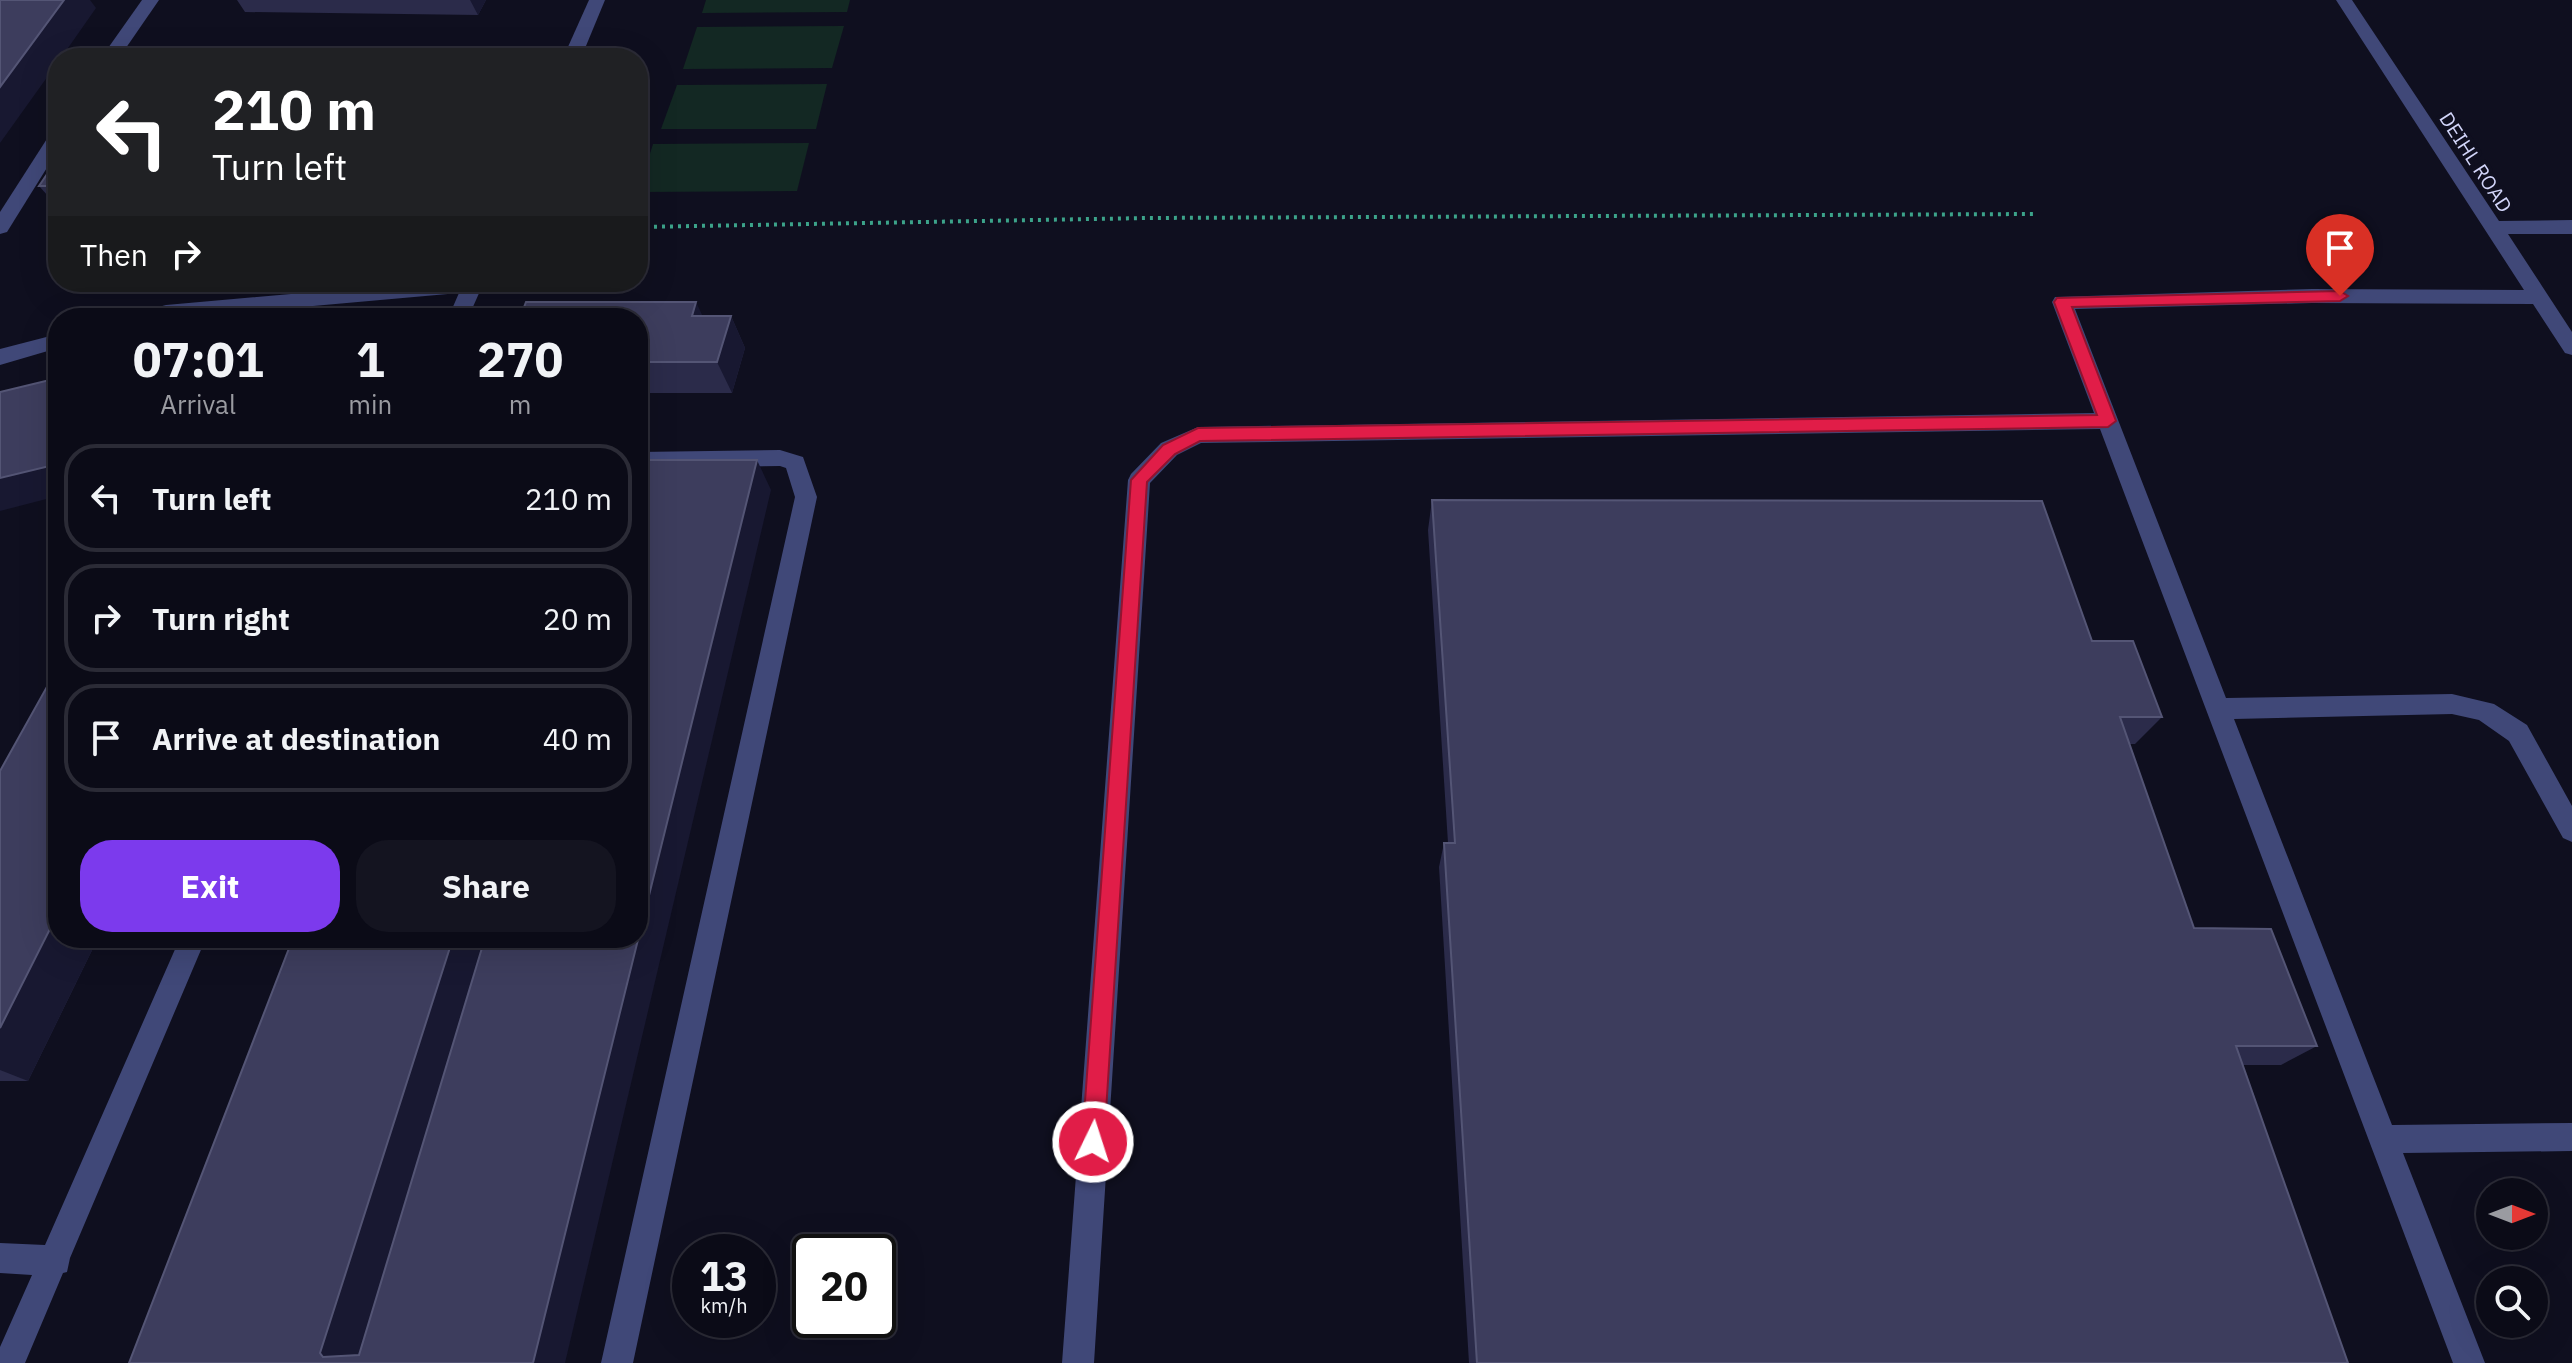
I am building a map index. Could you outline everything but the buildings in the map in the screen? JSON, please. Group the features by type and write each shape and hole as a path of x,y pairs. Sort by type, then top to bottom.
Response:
{"street":[{"path":"117,48 151,0"},
{"path":"576,48 597,0"},
{"name":"DEIHL ROAD","path":"2344,0 2572,348"},
{"path":"0,227 48,151"},
{"path":"2493,228 2572,227"},
{"path":"210,308 385,292"},
{"path":"2469,1363 2062,302 2312,296 2538,297"},
{"path":"0,357 48,344"},
{"path":"1078,1363 1139,480 1169,449 1198,435 2108,421"},
{"path":"617,1363 806,497 795,463 780,458 648,460"},
{"path":"2218,709 2452,704 2485,711 2518,733 2572,830"},
{"path":"9,1363 56,1261 189,948"},
{"path":"2383,1139 2572,1137"},
{"path":"0,1258 56,1261"}],"path":[{"path":"648,227 1149,218 2034,214"}],"green space":[{"path":"706,0 850,0 847,12 702,13"},
{"path":"844,26 832,68 683,69 697,27"},
{"path":"827,84 816,129 661,129 677,85"},
{"path":"809,143 797,191 648,192 648,160 653,144"}],"route":[{"path":"1093,1142 1139,480 1169,449 1198,435 2108,421 2062,302 2340,296"}]}
